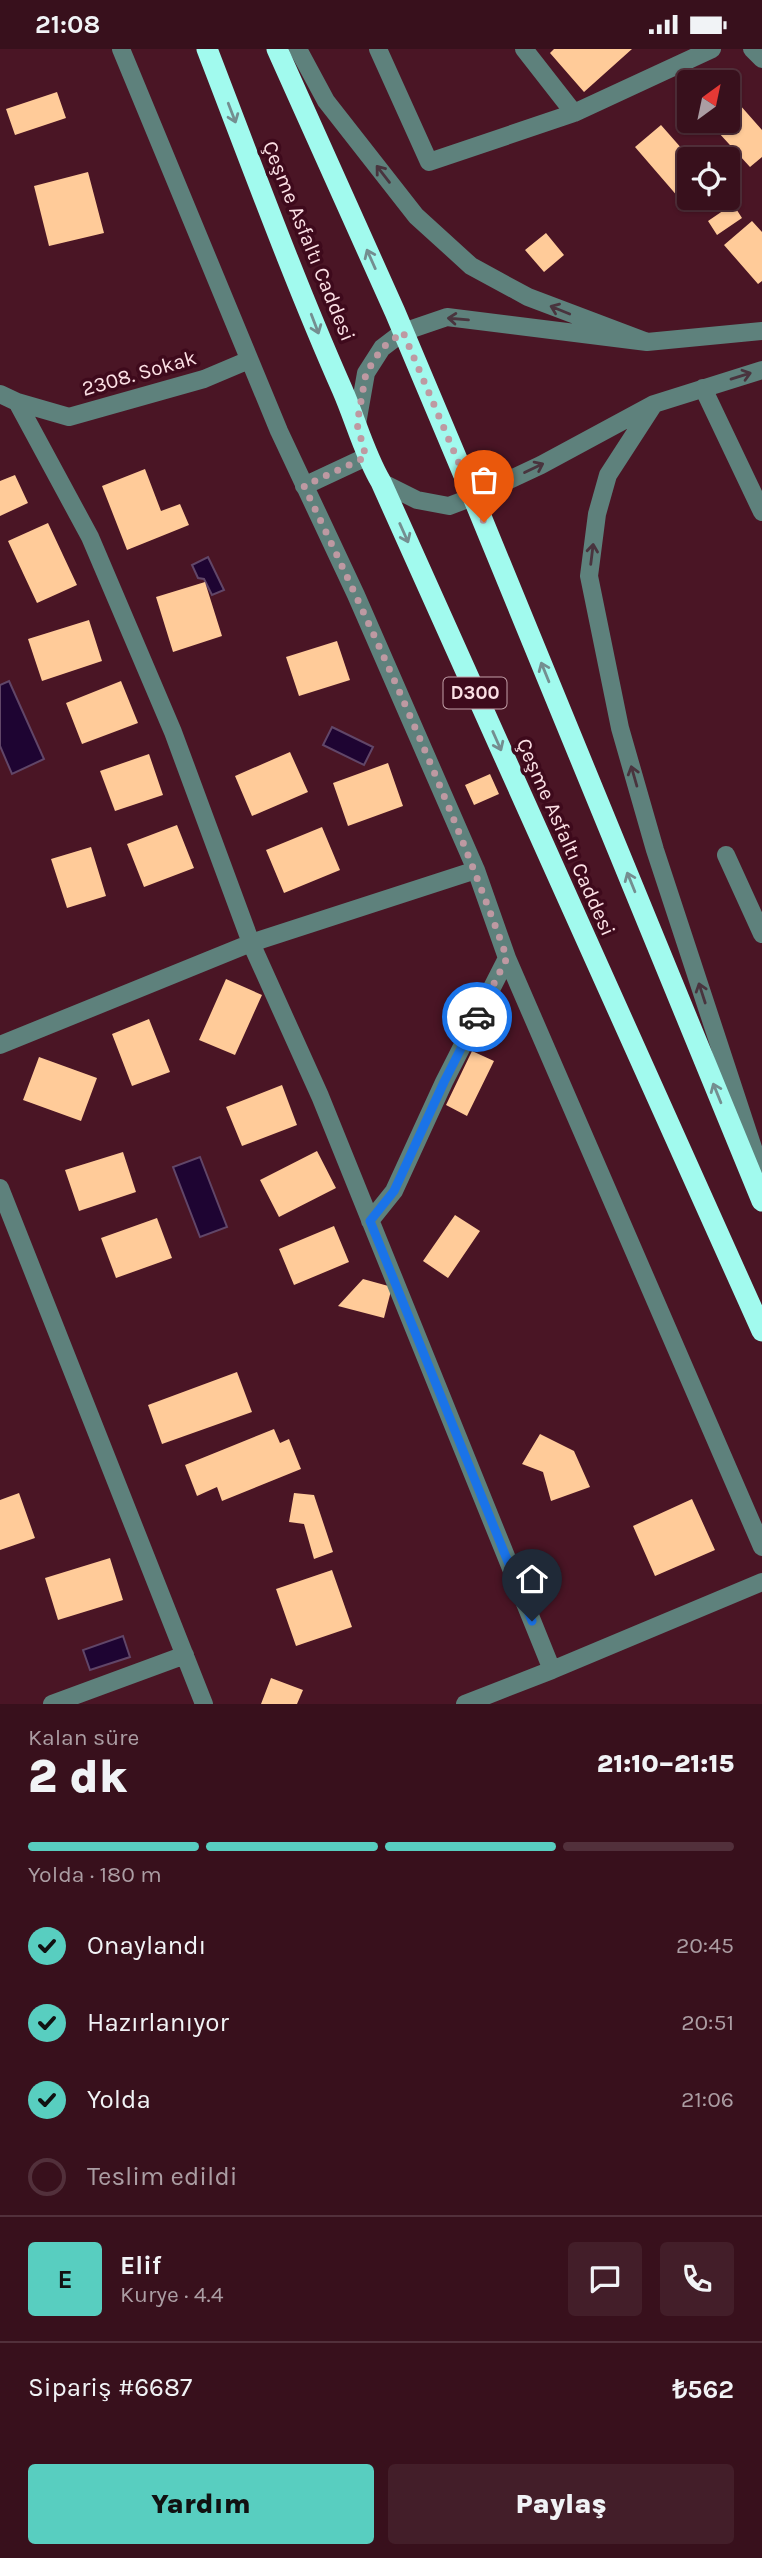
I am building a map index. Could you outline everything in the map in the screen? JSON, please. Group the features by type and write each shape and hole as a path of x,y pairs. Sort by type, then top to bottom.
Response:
{"highway":[{"name":"Çeşme Asfaltı Caddesi","path":"207,49 323,345 357,424 366,457 381,482 762,1331"},
{"name":"Çeşme Asfaltı Caddesi","path":"277,49 473,497 762,1201"}],"street":[{"path":"121,49 249,360 304,486 356,595 476,870 507,958 762,1546"},
{"path":"298,49 326,101 416,216 471,266 528,297 647,342"},
{"path":"378,49 429,162 574,113 712,49"},
{"path":"524,49 574,113"},
{"path":"752,49 762,59"},
{"path":"357,424 366,373 382,348 403,332 447,317 647,342 762,331"},
{"name":"2308. Sokak","path":"0,394 17,402 69,417 204,379 249,360"},
{"path":"381,482 417,500 449,506 541,465 654,404 762,370"},
{"path":"703,388 762,512"},
{"path":"17,402 90,537 173,732 251,943 320,1096 552,1670"},
{"path":"654,404 608,475 597,514 589,576 620,727 655,849 762,1175"},
{"path":"304,486 366,457"},
{"path":"726,855 762,934"},
{"path":"0,1045 251,943 476,870"},
{"path":"370,1221 394,1191 444,1082 507,958"},
{"path":"0,1188 204,1704"},
{"path":"465,1704 762,1582"},
{"path":"52,1704 185,1655"}],"shaded area":[{"path":"208,557 224,590 212,595 204,579 198,578 192,565"},
{"path":"9,681 44,759 12,774 0,746 0,685"},
{"path":"332,727 373,747 364,765 323,745"},
{"path":"200,1157 227,1227 200,1237 173,1167"},
{"path":"123,1636 130,1657 90,1670 83,1650"}],"building":[{"path":"554,49 632,49 584,92 550,53"},
{"path":"57,92 66,118 15,135 6,109"},
{"path":"740,105 762,130 762,157 750,167 740,156 740,147 732,147 719,133 740,133"},
{"path":"661,125 680,147 677,147 677,196 635,147"},
{"path":"88,172 104,233 49,246 34,186"},
{"path":"724,210 737,210 742,218 717,235 708,221"},
{"path":"752,221 762,232 762,281 758,284 724,245"},
{"path":"546,233 564,255 544,272 525,250"},
{"path":"145,469 161,511 180,504 189,525 127,550 102,486"},
{"path":"15,475 28,503 0,516 0,481"},
{"path":"48,523 77,585 37,603 8,541"},
{"path":"205,582 222,636 173,652 156,597"},
{"path":"89,620 102,661 42,681 28,639"},
{"path":"337,641 350,680 299,696 286,657"},
{"path":"121,681 138,723 82,744 66,703"},
{"path":"290,752 308,792 252,816 235,776"},
{"path":"149,754 163,795 115,811 100,771"},
{"path":"388,763 403,806 348,826 333,783"},
{"path":"490,774 499,794 474,805 465,785"},
{"path":"177,825 194,868 144,887 127,844"},
{"path":"322,827 340,870 284,893 266,850"},
{"path":"91,847 106,896 67,908 51,859"},
{"path":"226,979 262,995 235,1055 199,1040"},
{"path":"149,1019 170,1072 132,1086 112,1034"},
{"path":"472,1051 494,1061 467,1116 446,1105"},
{"path":"39,1057 97,1078 81,1121 23,1100"},
{"path":"282,1085 297,1125 242,1146 226,1107"},
{"path":"317,1151 336,1188 279,1217 260,1180"},
{"path":"123,1152 136,1192 79,1211 65,1170"},
{"path":"455,1215 480,1231 448,1278 423,1261"},
{"path":"157,1218 172,1258 116,1278 101,1238"},
{"path":"334,1226 349,1262 294,1285 279,1249"},
{"path":"363,1279 392,1287 384,1318 338,1306"},
{"path":"237,1372 252,1412 162,1444 148,1405"},
{"path":"274,1429 280,1443 289,1439 301,1469 222,1501 217,1487 197,1496 185,1465"},
{"path":"540,1434 574,1451 590,1487 551,1501 543,1472 522,1464"},
{"path":"19,1493 35,1538 0,1550 0,1500"},
{"path":"294,1493 314,1495 333,1552 314,1559 304,1524 289,1522"},
{"path":"692,1499 715,1550 655,1576 633,1526"},
{"path":"110,1558 123,1600 58,1620 45,1578"},
{"path":"332,1570 352,1627 296,1646 276,1589"},
{"path":"271,1678 303,1690 297,1704 261,1704"}],"way so far":[{"path":"477,1017 507,958 476,870 356,595 304,486 366,457 357,424 366,373 382,348 403,332 484,522"}],"route":[{"path":"477,1017 394,1191 370,1221 532,1621"}]}
